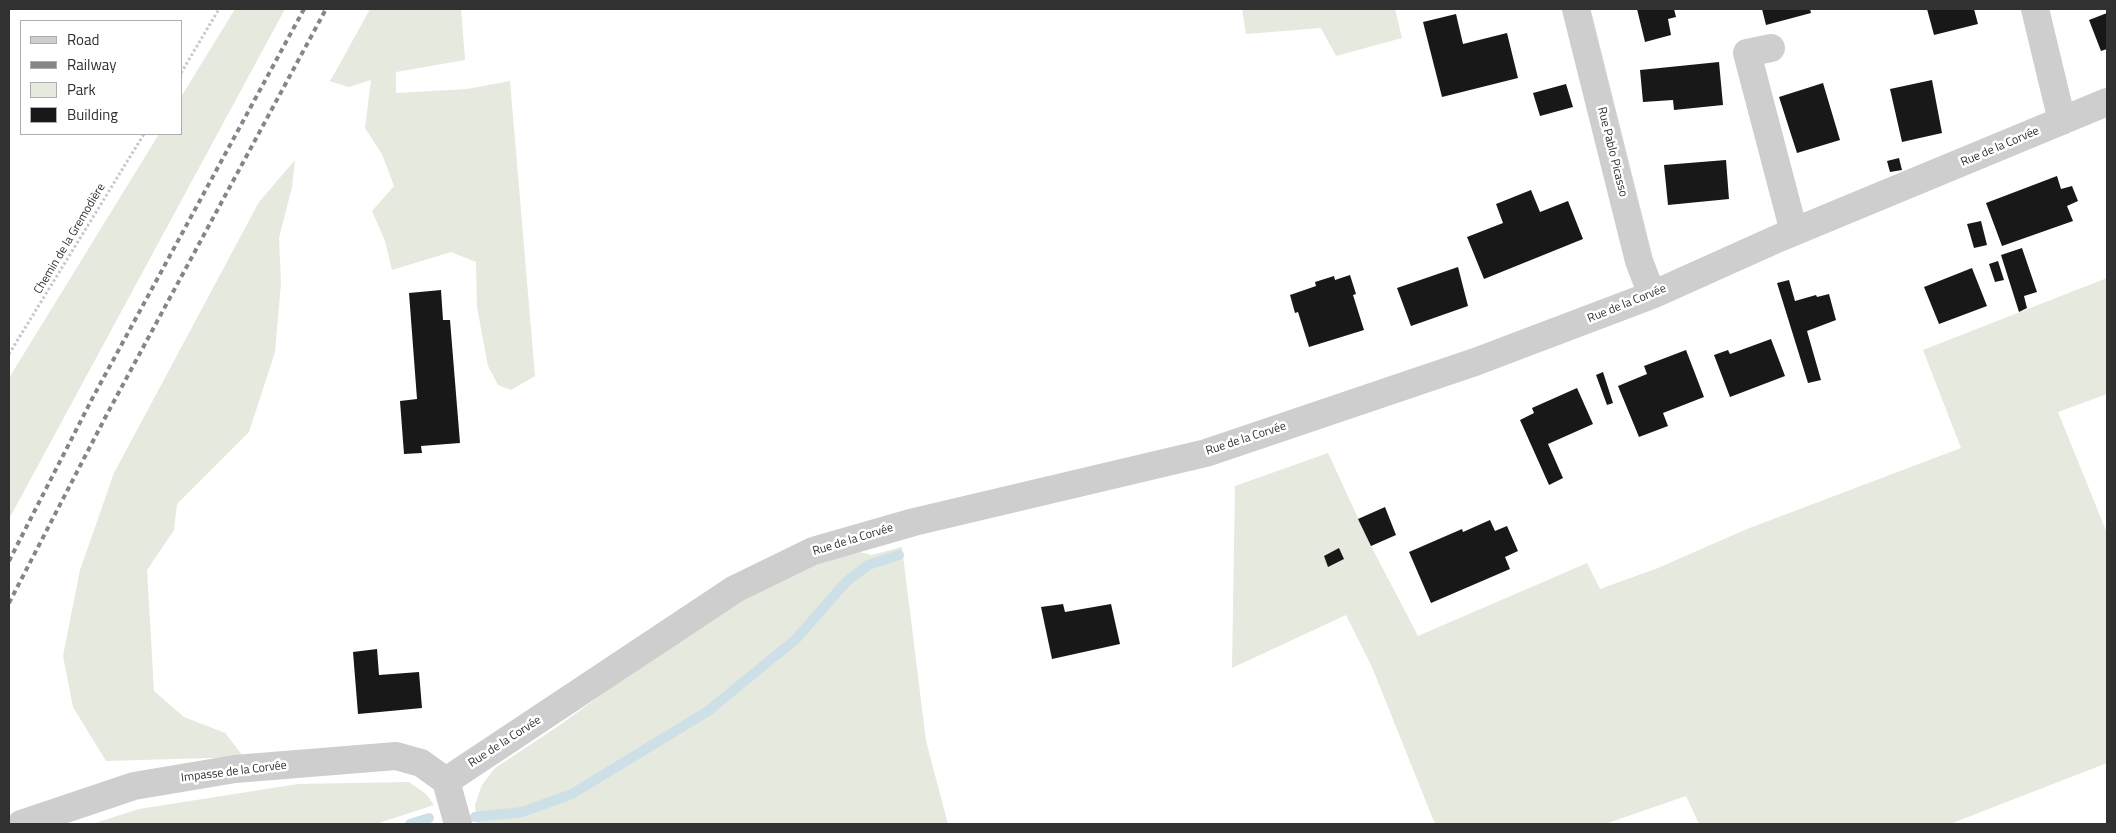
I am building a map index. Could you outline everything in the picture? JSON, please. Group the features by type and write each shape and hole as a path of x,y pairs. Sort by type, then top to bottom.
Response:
{"street":[{"name":"Rue Pablo Picasso","path":"1576,9 1638,261 1652,295"},
{"path":"2035,9 2062,121"},
{"path":"1771,48 1747,53 1794,232"},
{"name":"Rue de la Corvée","path":"446,781 735,589 813,551 914,522 1206,453 1475,362 1652,295 1794,232 2107,102"},
{"name":"Impasse de la Corvée","path":"21,824 134,786 234,769 396,756 422,763 446,781"},
{"path":"446,781 458,824"}],"path":[{"path":"182,71 219,9"},
{"name":"Chemin de la Gremodière","path":"9,354 143,135"}],"green space":[{"path":"235,9 285,9 9,519 9,378 158,135 182,135 182,95"},
{"path":"370,9 461,9 465,60 396,72 396,93 467,89 510,81 535,376 511,390 498,385 488,366 477,307 476,262 451,252 392,270 385,241 372,211 394,186 382,154 365,128 371,80 349,87 329,81"},
{"path":"1242,9 1395,9 1402,38 1336,56 1321,28 1246,34"},
{"path":"295,160 292,187 279,238 281,283 275,352 249,432 177,504 174,530 147,570 154,691 184,717 225,733 244,757 106,761 73,707 63,656 80,570 114,473 259,202"},
{"path":"2107,278 2107,394 2058,412 2107,533 2107,763 1950,824 1699,824 1686,796 1605,824 1435,824 1372,667 1346,615 1232,668 1235,486 1328,453 1371,546 1418,636 1587,563 1600,589 1658,568 1747,529 1961,448 1923,350"},
{"path":"902,547 926,741 948,824 477,824 475,805 482,785 495,768 557,727 728,603 827,556 856,551 872,555"},
{"path":"409,782 426,794 434,805 376,824 92,824 139,809 298,784"}],"building":[{"path":"1637,9 1674,9 1676,17 1668,19 1671,35 1645,42"},
{"path":"1762,9 1810,9 1811,13 1766,25"},
{"path":"1927,9 1974,9 1978,24 1934,35"},
{"path":"2107,13 2107,49 2101,51 2089,20"},
{"path":"1456,14 1463,44 1507,33 1518,78 1442,97 1423,22"},
{"path":"1719,62 1723,105 1674,110 1673,100 1643,102 1640,70"},
{"path":"1932,80 1942,133 1902,142 1890,89"},
{"path":"1823,83 1840,140 1797,153 1779,97"},
{"path":"1566,84 1573,107 1540,116 1533,93"},
{"path":"1899,158 1902,170 1890,172 1887,161"},
{"path":"1726,160 1729,199 1668,205 1664,165"},
{"path":"2057,176 2061,189 2072,186 2078,201 2067,206 2073,221 2002,246 1986,203"},
{"path":"1531,190 1540,212 1568,201 1583,239 1484,279 1467,237 1503,223 1496,204"},
{"path":"1981,221 1987,245 1974,248 1967,224"},
{"path":"2022,248 2037,292 2024,296 2027,308 2019,312 2001,255"},
{"path":"1998,261 2004,280 1995,282 1989,264"},
{"path":"1458,267 1468,306 1411,326 1397,288"},
{"path":"1972,268 1987,306 1939,324 1924,287"},
{"path":"1350,275 1356,294 1353,295 1364,330 1309,347 1298,312 1295,313 1290,295 1316,286 1315,282 1334,276 1335,280"},
{"path":"1789,280 1795,301 1816,295 1817,297 1829,294 1836,320 1807,331 1821,380 1808,383 1777,283"},
{"path":"441,290 443,320 450,320 460,443 421,446 422,453 404,454 400,401 417,399 409,293"},
{"path":"1771,339 1785,376 1730,397 1714,355 1728,350 1730,354"},
{"path":"1686,350 1704,397 1663,413 1668,426 1639,437 1618,386 1647,374 1644,366"},
{"path":"1603,372 1613,403 1607,405 1596,375"},
{"path":"1577,388 1593,424 1548,444 1563,478 1549,485 1520,420 1534,413 1532,408"},
{"path":"1385,507 1396,535 1371,546 1358,519"},
{"path":"1490,520 1495,531 1507,526 1518,551 1505,557 1510,569 1431,603 1409,552 1462,529 1463,532"},
{"path":"1339,548 1344,559 1328,567 1324,556"},
{"path":"1063,604 1065,612 1111,604 1120,644 1052,659 1041,607"},
{"path":"377,649 379,675 419,672 422,708 358,714 353,652"}],"waterway":[{"path":"475,817 522,812 572,794 708,711 796,639 846,582 868,565 899,555"},
{"path":"410,824 429,818"}],"railway":[{"path":"9,561 92,399 304,9"},
{"path":"9,603 106,416 326,9"}]}
